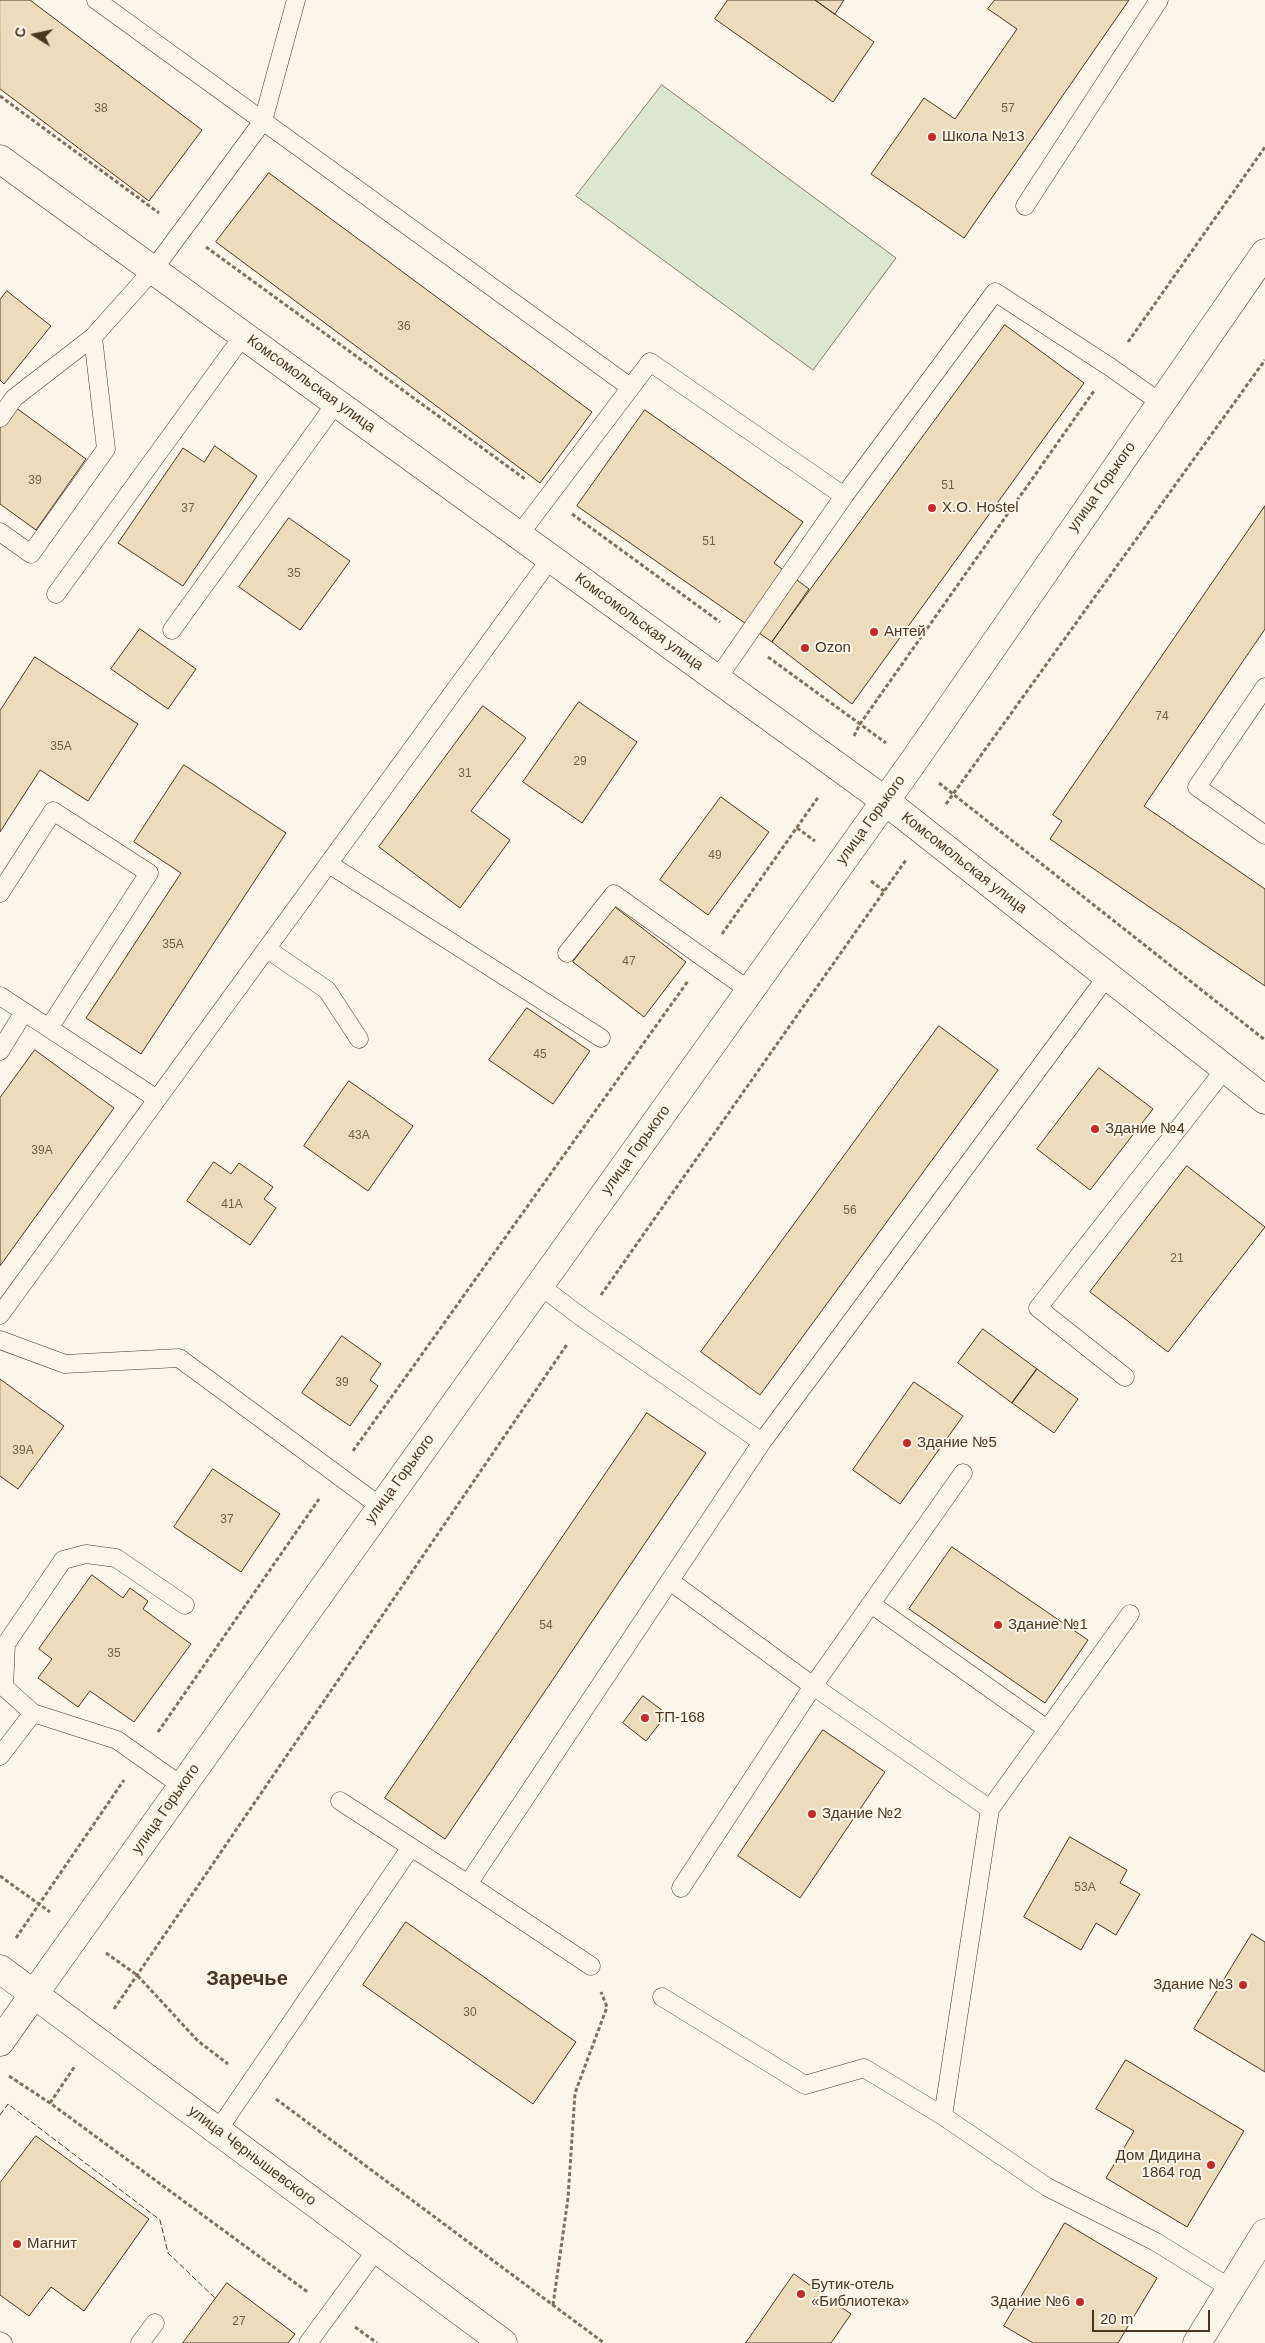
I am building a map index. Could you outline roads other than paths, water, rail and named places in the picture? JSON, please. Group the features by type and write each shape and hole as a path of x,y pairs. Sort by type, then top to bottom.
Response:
{"street":[{"name":"Комсомольская улица","path":"0,159 884,800 1225,1069 1262,1092"},
{"name":"улица Горького","path":"0,2042 538,1285 913,762 1265,253"},
{"name":"улица Чернышевского","path":"6,1957 34,1994 503,2343"},
{"path":"1197,2343 1265,2233"}],"lane":[{"path":"96,0 630,387"},
{"path":"0,418 14,398 93,337 153,270 263,121 296,0"},
{"path":"1025,206 1159,0"},
{"path":"717,679 844,496 995,292 1110,367 1161,403"},
{"path":"56,594 243,336"},
{"path":"0,532 31,554 106,449 93,337"},
{"path":"519,535 650,362 844,496"},
{"path":"172,630 336,403"},
{"path":"0,1315 551,558"},
{"path":"1265,688 1197,787 1265,835"},
{"path":"0,893 53,811 149,873 49,1028"},
{"path":"329,864 601,1038"},
{"path":"567,953 614,894 750,991"},
{"path":"267,949 327,990 359,1039"},
{"path":"468,1884 762,1442 1108,975"},
{"path":"0,996 158,1099"},
{"path":"0,1051 24,1012"},
{"path":"1125,1377 1038,1308 1225,1069"},
{"path":"538,1285 762,1442"},
{"path":"0,1340 65,1364 179,1358 381,1508"},
{"path":"681,1888 813,1686 963,1473"},
{"path":"182,1786 117,1740 33,1712 4,1687 6,1644 63,1560 86,1554 116,1558 185,1606"},
{"path":"670,1581 813,1686 990,1809"},
{"path":"871,1604 1047,1729"},
{"path":"943,2116 990,1809 1130,1614"},
{"path":"0,1756 33,1712"},
{"path":"340,1801 591,1966"},
{"path":"218,2130 411,1847"},
{"path":"662,1997 805,2085 864,2068 943,2116 1047,2187 1156,2242 1230,2288"},
{"path":"308,2343 377,2249"},
{"path":"140,2343 155,2323"}],"place":[{"name":"Школа №13","path":"932,137"},
{"name":"X.O. Hostel","path":"932,508"},
{"name":"Антей","path":"874,632"},
{"name":"Ozon","path":"805,648"},
{"name":"Здание №4","path":"1095,1129"},
{"name":"Здание №5","path":"907,1443"},
{"name":"Здание №1","path":"998,1625"},
{"name":"ТП-168","path":"645,1718"},
{"name":"Здание №2","path":"812,1814"},
{"name":"Здание №3","path":"1243,1985"},
{"name":"Дом Дидина 1864 год","path":"1211,2165"},
{"name":"Магнит","path":"17,2244"},
{"name":"Бутик-отель «Библиотека»","path":"801,2294"},
{"name":"Здание №6","path":"1080,2302"}],"district":[{"name":"Заречье","path":"247,1979"}]}
